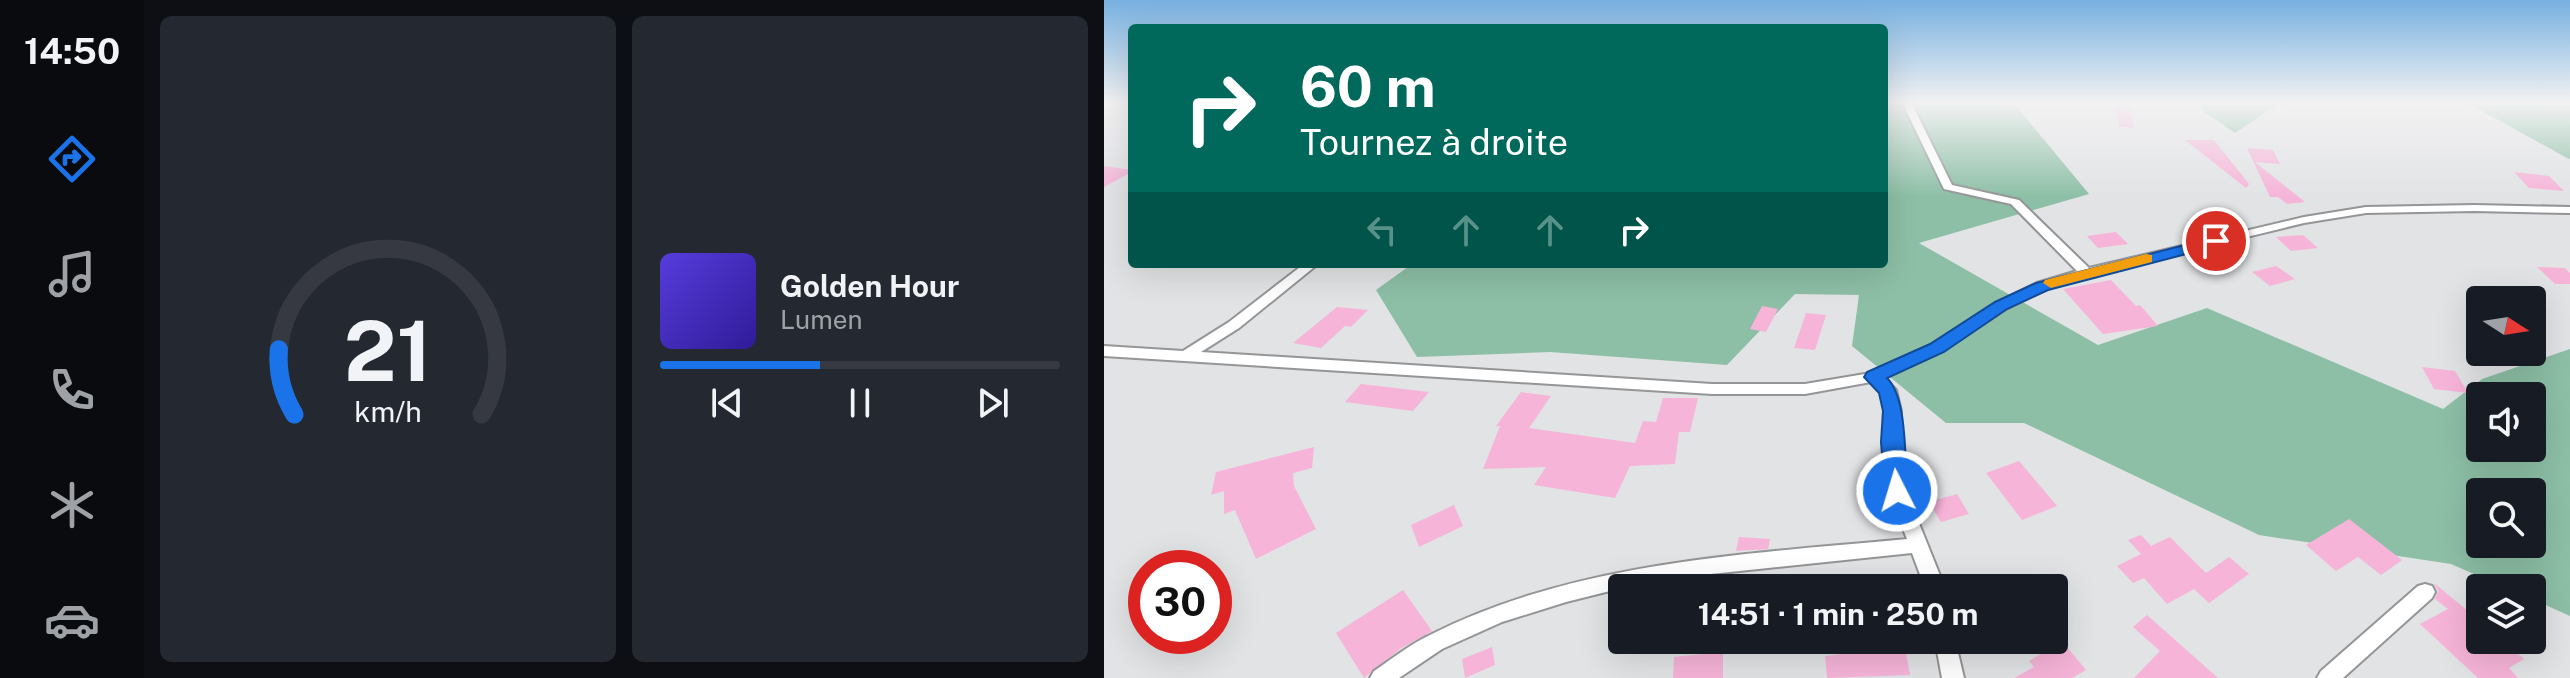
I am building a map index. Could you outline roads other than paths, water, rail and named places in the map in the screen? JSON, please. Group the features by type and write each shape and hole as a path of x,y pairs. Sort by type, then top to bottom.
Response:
{"street":[{"path":"1922,134 1948,187 2015,202 2086,272"},
{"path":"1104,351 1712,389 1805,389 1874,377 1937,348 2001,306 2042,286 2086,272 2277,226 2366,210 2570,210"},
{"path":"1187,355 1234,325 1307,268"},
{"path":"1874,377 1888,390 1893,411 1892,442 1897,491 1930,574"},
{"path":"1381,678 1397,665 1467,627 1576,592 1670,571 1919,545"},
{"path":"2328,678 2425,592"},
{"path":"1948,654 1953,678"}]}
